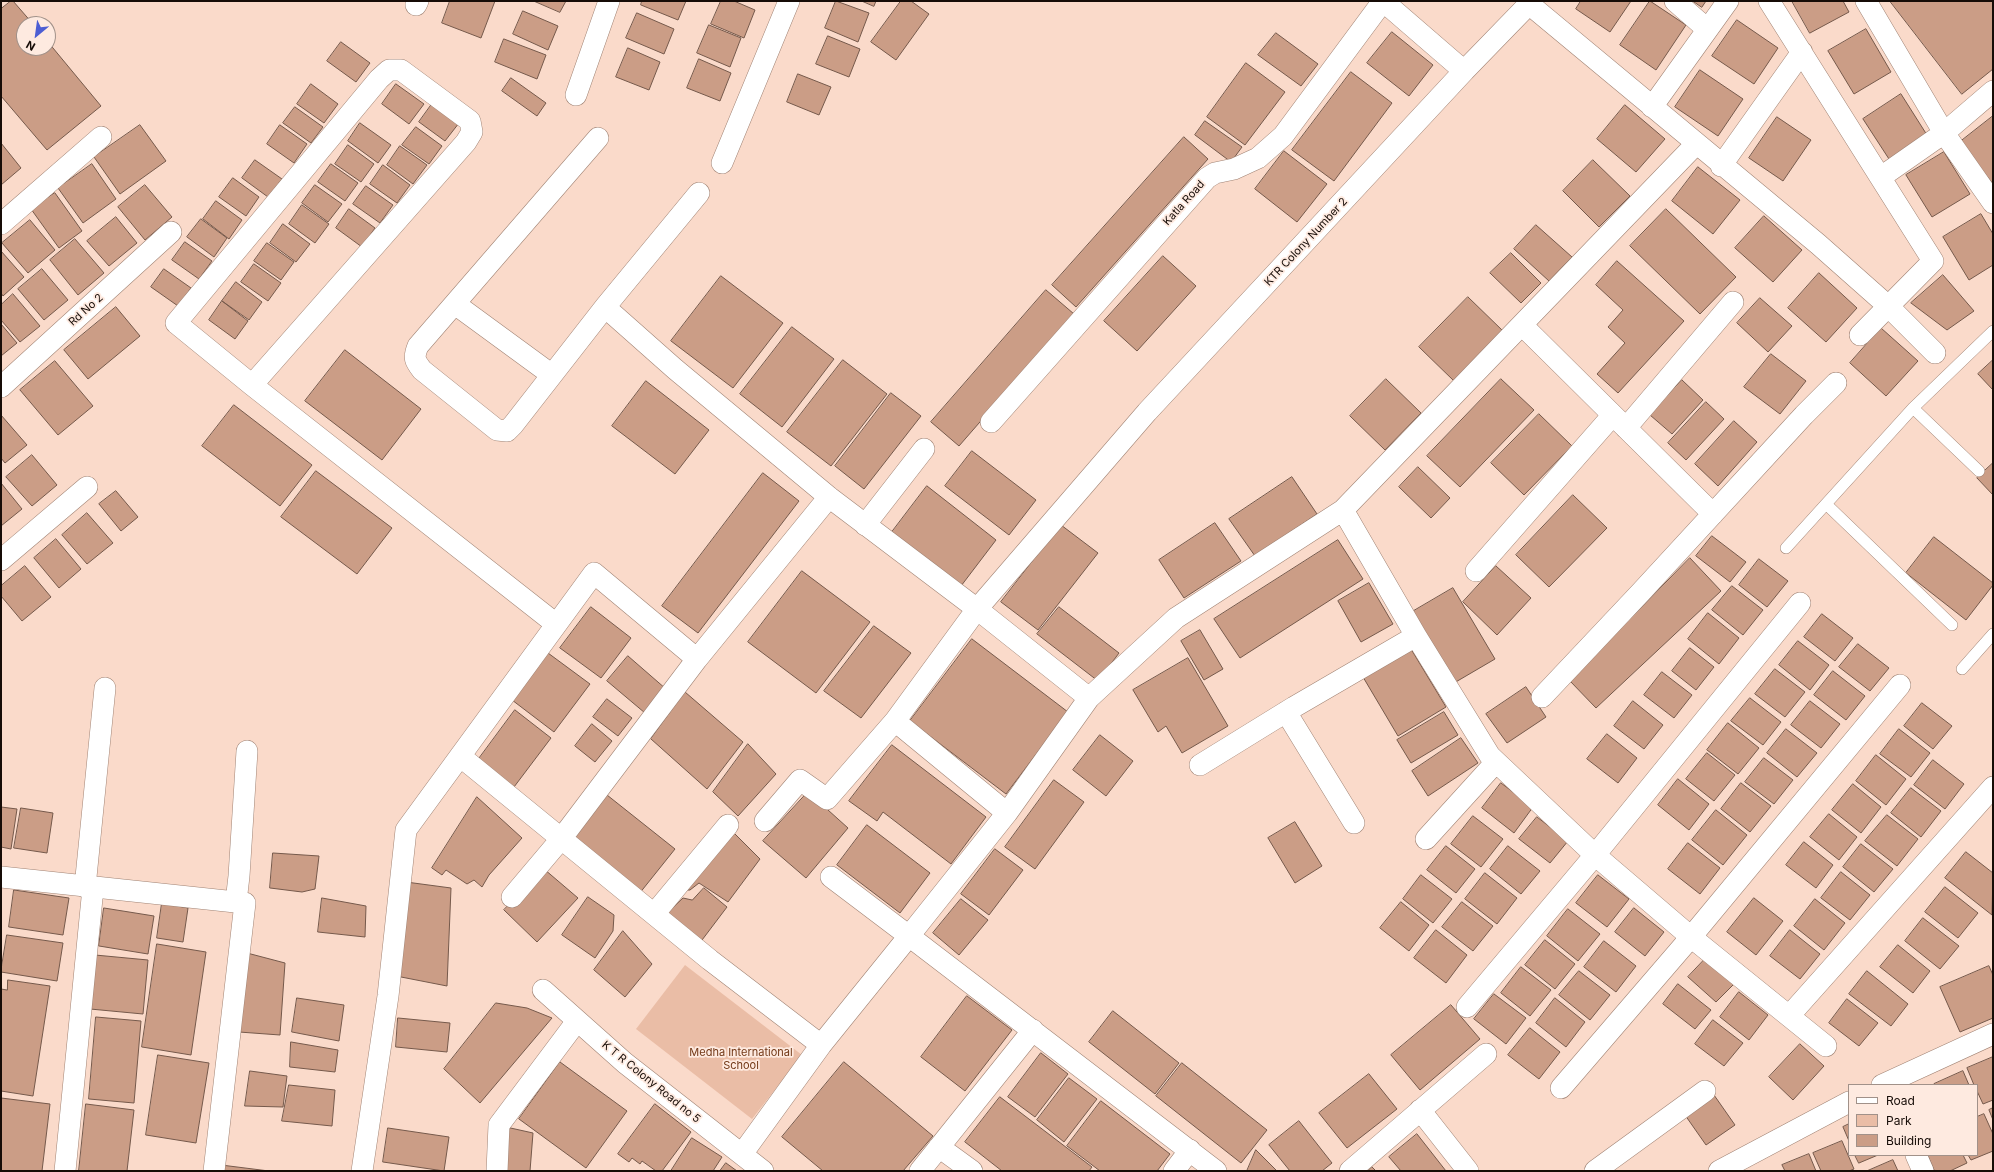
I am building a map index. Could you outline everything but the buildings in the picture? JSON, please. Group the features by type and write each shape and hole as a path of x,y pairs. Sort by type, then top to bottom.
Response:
{"street":[{"path":"576,95 609,1"},
{"path":"722,163 789,1"},
{"path":"1383,1 1464,71"},
{"name":"Katla Road","path":"991,422 1207,178 1215,172 1234,169 1258,158 1283,136 1383,1"},
{"path":"1675,1 1707,29"},
{"path":"1652,107 1728,1"},
{"path":"1769,1 1934,261 1860,335"},
{"path":"1866,1 1944,133 1993,203"},
{"path":"1530,3 1721,166 1818,244 1888,306 1935,353"},
{"name":"KTR Colony Number 2","path":"765,821 800,780 827,799 895,721 977,609 1147,412 1464,71 1530,3"},
{"path":"1721,166 1802,52"},
{"path":"252,385 466,142 472,132 470,121 401,70 390,70 379,79 176,323 252,385 556,624"},
{"path":"1880,177 1944,133 1993,91"},
{"path":"1,224 101,137"},
{"path":"598,138 418,346 414,355 414,360 422,370 497,430 507,431 513,425 605,307 699,193"},
{"path":"742,1154 821,1045 1007,813 1089,698 1176,618 1343,510 1523,326 1696,144"},
{"name":"Rd No 2","path":"1,387 171,232"},
{"path":"1476,571 1734,302"},
{"path":"455,304 552,375"},
{"path":"605,307 675,369 829,497 977,609 1089,698"},
{"path":"1523,326 1713,514"},
{"path":"1542,697 1836,382"},
{"path":"865,525 924,449"},
{"path":"1,560 87,487"},
{"path":"512,897 561,839 697,660 829,497"},
{"path":"1343,510 1416,636 1490,756 1595,855 1691,937 1826,1046"},
{"path":"362,1171 388,996 406,830 594,573 697,660"},
{"path":"1467,1007 1595,855 1800,603"},
{"path":"1200,765 1286,712 1416,636"},
{"path":"1561,1088 1691,937 1900,685"},
{"path":"65,1171 105,688"},
{"path":"1286,712 1354,823"},
{"path":"895,721 1007,813"},
{"path":"236,902 247,751"},
{"path":"460,756 710,960 821,1045"},
{"path":"1426,839 1496,762"},
{"path":"1789,1016 1993,787"},
{"path":"654,914 728,825"},
{"path":"1,877 245,902 214,1171"},
{"path":"831,877 1216,1171"},
{"name":"K T R Colony Road no 5","path":"543,990 625,1063 763,1171"},
{"path":"497,1171 499,1125 577,1021"},
{"path":"920,1171 1033,1030"},
{"path":"1885,1084 1993,1034"},
{"path":"1350,1171 1486,1054"},
{"path":"1595,1171 1705,1091"},
{"path":"1719,1171 1848,1103"},
{"path":"1420,1110 1468,1171"},
{"path":"939,1147 972,1171"},
{"path":"1174,1171 1190,1150"},
{"path":"1916,1156 1923,1171"}],"lane":[{"path":"1786,548 1913,408 1993,331"},
{"path":"1913,408 1979,471"},
{"path":"1826,504 1952,625"},
{"path":"1962,668 1993,634"}],"green space":[{"name":"Medha International School","path":"685,965 802,1055 752,1119 636,1029"}]}
